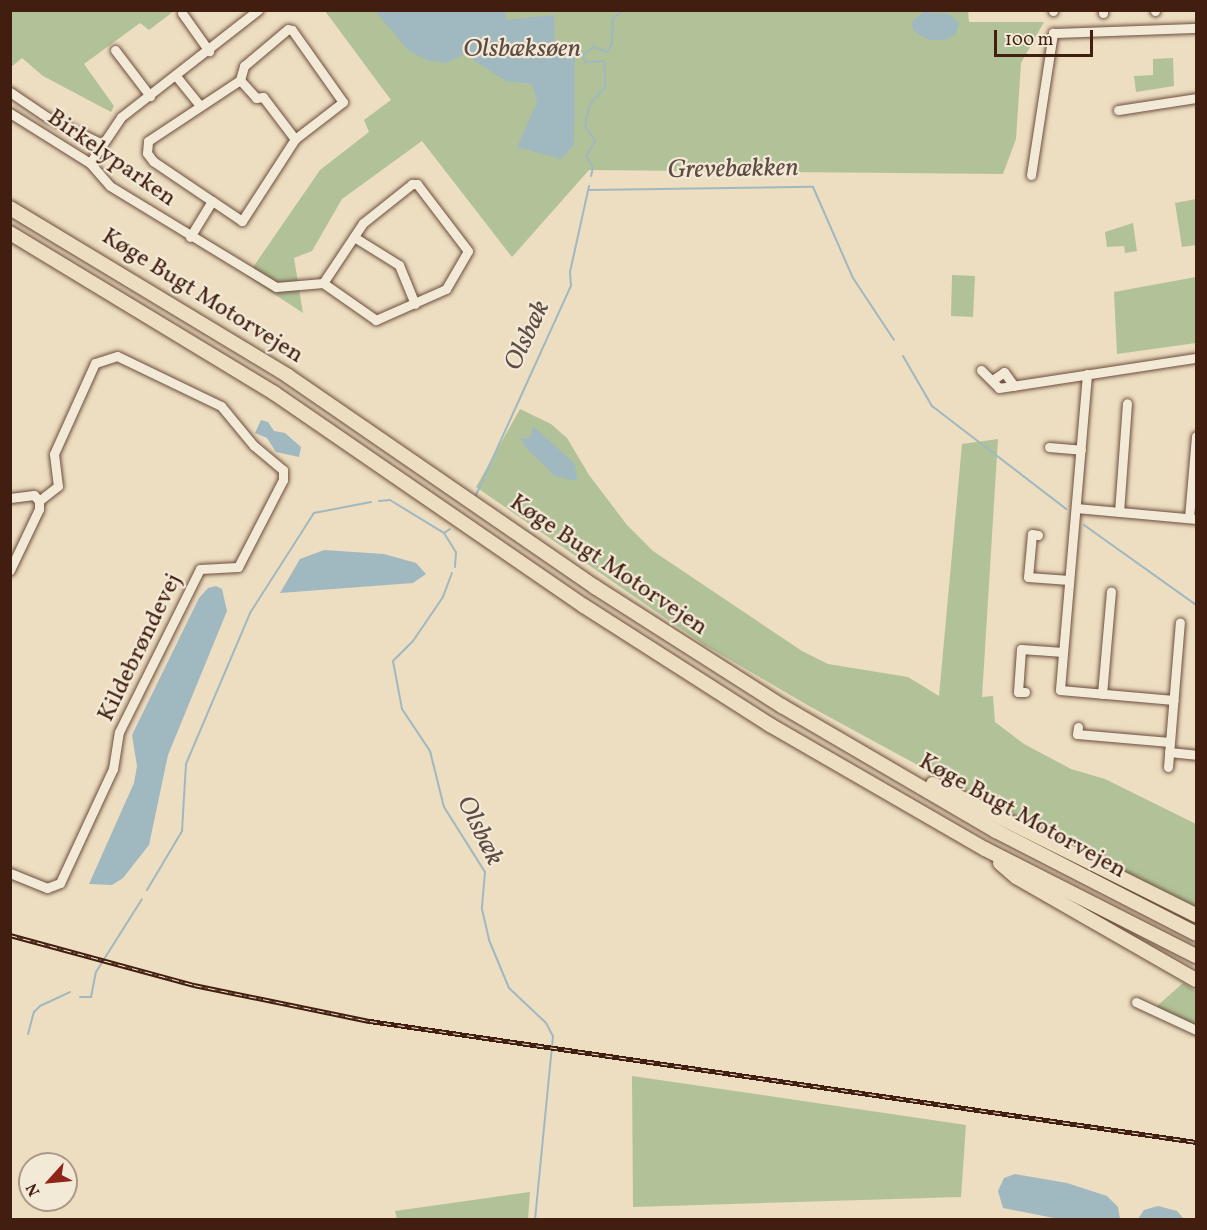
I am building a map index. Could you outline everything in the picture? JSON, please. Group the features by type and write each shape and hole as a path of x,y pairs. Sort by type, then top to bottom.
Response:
{"highway":[{"name":"Køge Bugt Motorvejen","path":"10,208 278,370 680,642 888,769 1083,878 1197,934"},
{"name":"Køge Bugt Motorvejen","path":"11,233 274,393 666,660 867,783 985,849 1197,956"},
{"path":"888,769 928,782 1197,915"},
{"path":"985,849 1016,877 1197,980"}],"street":[{"path":"90,163 121,117 209,51 258,10"},
{"path":"182,13 209,51"},
{"path":"1031,175 1053,33 1197,28"},
{"path":"288,29 292,30 343,102 295,139 242,220 153,161 146,149 148,141 240,80 244,66 288,29"},
{"path":"115,50 150,96"},
{"path":"176,76 200,106"},
{"path":"240,80 256,98 263,97 295,139"},
{"path":"10,92 47,117 102,144"},
{"path":"1119,110 1197,98"},
{"name":"Birkelyparken","path":"10,112 90,163 110,186 190,237 276,287 323,284"},
{"path":"417,184 468,251 446,289 376,320 323,284 354,237 363,223 417,184"},
{"path":"190,237 212,201"},
{"path":"354,237 399,265 415,304"},
{"name":"Kildebrøndevej","path":"10,570 39,509 39,501 58,486 54,454 95,363 117,356 222,406 254,446 282,470 283,480 238,567 200,569 119,732 113,769 60,883 47,888 10,873"},
{"path":"981,370 994,379 1004,372 1014,386 1197,358"},
{"path":"1087,374 1060,690 1174,700"},
{"path":"1119,512 1127,403"},
{"path":"1076,508 1193,519 1197,435"},
{"path":"1049,447 1081,450"},
{"path":"10,498 34,495 39,501"},
{"path":"1038,535 1032,534 1028,577 1069,580"},
{"path":"1102,694 1111,591"},
{"path":"1168,767 1180,622"},
{"path":"1025,692 1018,692 1021,649 1063,652"},
{"path":"1078,727 1077,734 1170,742"},
{"path":"1169,752 1197,755"},
{"path":"1136,1002 1197,1030"}],"green space":[{"path":"968,10 969,22 1044,22 1021,63 1016,139 1003,174 589,170 512,257 422,141 342,199 312,251 294,258 303,313 247,276 320,170 369,132 364,120 391,100 325,11"},
{"path":"11,11 174,11 149,30 140,23 84,64 114,106 111,112 43,76 22,58 11,67"},
{"path":"1173,58 1174,86 1136,92 1134,76 1153,75 1153,59"},
{"path":"1196,199 1196,245 1182,247 1175,203"},
{"path":"1133,223 1137,251 1125,253 1124,246 1107,247 1105,232"},
{"path":"952,275 975,276 973,317 951,316"},
{"path":"1196,277 1196,343 1117,354 1114,292"},
{"path":"520,409 551,424 567,438 589,475 627,525 653,551 802,651 828,664 908,677 939,696 962,444 998,439 982,697 993,696 995,722 1024,744 1071,769 1105,779 1196,824 1196,907 1085,856 809,706 703,644 476,487"},
{"path":"1183,983 1196,991 1196,1025 1156,1007"},
{"path":"632,1076 966,1125 961,1197 633,1207"},
{"path":"530,1192 528,1219 397,1219 395,1211"}],"water":[{"name":"Olsbæksøen","path":"375,11 506,11 506,20 554,15 555,55 572,47 575,51 574,145 561,159 517,147 537,102 532,84 506,81 464,54 447,63 427,60 409,51"},
{"path":"924,12 949,14 959,23 956,34 945,40 930,40 919,35 913,30 912,21"},
{"path":"261,420 268,422 274,431 285,433 301,447 299,457 276,452 267,438 255,433"},
{"path":"533,426 575,464 577,481 555,476 526,448 520,438 530,438"},
{"path":"324,550 384,554 416,563 426,574 413,583 280,593 300,559"},
{"path":"216,586 222,589 227,611 168,755 149,845 123,878 112,885 89,884 134,783 137,766 132,735 199,598 208,588"},
{"path":"1015,1174 1067,1183 1107,1196 1118,1207 1120,1219 1059,1219 1003,1208 998,1191 1004,1178"},
{"path":"1158,1206 1177,1211 1184,1219 1138,1219 1144,1210"}],"waterway":[{"name":"Olsbæk","path":"591,176 593,167 586,156 595,141 585,126 590,104 605,88 605,73 604,61 585,62 583,54 594,47 607,52 612,44 613,18 624,10"},
{"name":"Olsbæk","path":"476,495 571,286 570,272 589,186"},
{"name":"Grevebækken","path":"589,190 813,187 853,278 894,340"},
{"name":"Grevebækken","path":"903,356 932,406 1066,509"},
{"path":"379,501 390,500 444,533"},
{"path":"147,890 182,831 186,764 250,613 314,513 371,502"},
{"name":"Grevebækken","path":"1084,525 1196,605"},
{"name":"Olsbæk","path":"450,529 444,533 456,552 455,567"},
{"name":"Olsbæk","path":"452,573 443,597 413,641 393,661 402,709 430,751 444,807 485,872 482,909 489,940 509,988 546,1023 553,1036 535,1220"},
{"path":"80,997 91,997 96,972 142,899"},
{"path":"28,1034 34,1012 40,1006 70,992"}],"railway":[{"path":"10,935 194,985 370,1021 1196,1142"}]}
